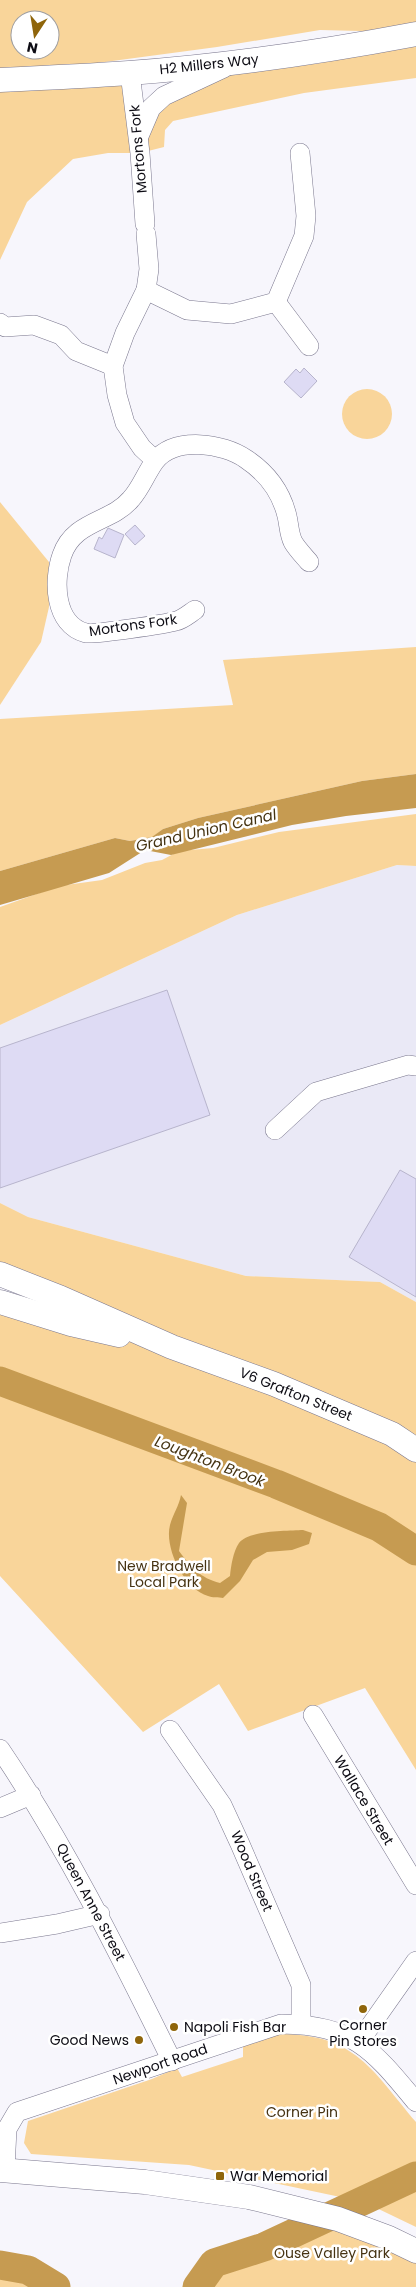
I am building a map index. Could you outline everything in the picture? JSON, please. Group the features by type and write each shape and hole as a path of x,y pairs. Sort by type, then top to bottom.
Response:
{"street":[{"name":"H2 Millers Way","path":"0,80 130,73 236,62 416,34"},
{"path":"139,140 143,124 151,108 164,96 236,62"},
{"name":"Mortons Fork","path":"130,73 139,140 149,269 146,290 125,333 113,366 117,395 125,423 142,448 156,460"},
{"path":"276,302 304,236 306,216 300,153"},
{"path":"146,290 187,310 196,311 231,314 276,302"},
{"path":"276,302 309,346"},
{"path":"0,323 5,327 34,325 61,336 76,351 113,366"},
{"name":"Mortons Fork","path":"195,610 178,621 86,634 72,625 62,614 56,584 62,555 71,540 83,528 129,502 156,460 168,450 198,444 216,447 245,458 262,471 280,495 292,541 309,562"},
{"path":"275,1130 316,1092 408,1065 416,1066"},
{"name":"V6 Grafton Street","path":"0,1274 61,1298 172,1347 274,1384 392,1434 416,1450"},
{"name":"V6 Grafton Street","path":"0,1302 71,1324 172,1347"},
{"name":"Wallace Street","path":"312,1715 416,1884"},
{"name":"Wood Street","path":"170,1730 222,1805 240,1844 300,1985 301,2024"},
{"name":"Queen Anne Street","path":"0,1749 31,1795 100,1914 172,2061"},
{"path":"0,1808 31,1795"},
{"path":"0,1933 57,1924 100,1914"},
{"path":"359,2042 416,1961"},
{"name":"Newport Road","path":"416,2102 380,2059 359,2042 332,2030 301,2024 281,2024 219,2043 172,2061 17,2112 3,2128 3,2170 188,2187 249,2197 298,2208 356,2226 416,2251"}],"shaded area":[{"path":"397,865 416,866 416,1302 380,1282 246,1276 28,1217 0,1203 0,1025 237,915"}],"green space":[{"path":"0,0 416,0 416,78 304,93 173,121 165,130 164,147 140,153 108,153 73,159 27,202 0,260 0,80 130,73 138,138 151,108 224,76 321,63 402,32 320,30 217,47 0,76"},
{"path":"362,389 372,389 385,396 392,409 392,419 385,432 372,439 362,439 353,435 346,428 342,419 342,409 346,400 353,393"},
{"path":"0,502 49,562 49,607 41,642 0,705"},
{"path":"416,647 416,774 362,781 198,818 163,829 153,837 130,841 115,838 0,871 0,719 233,705 223,660"},
{"path":"416,814 416,866 397,865 237,915 0,1025 0,907 59,886 102,880 145,863 162,860 179,851 213,848 279,832"},
{"name":"New Bradwell Local Park","path":"0,1203 28,1217 246,1276 380,1282 416,1302 416,1770 365,1688 248,1731 219,1684 143,1732 0,1576 0,1302 167,1346 0,1282"},
{"name":"Corner Pin","path":"282,2034 307,2036 328,2041 345,2049 374,2072 416,2122 416,2227 364,2202 189,2165 31,2154 24,2143 28,2121 152,2079 177,2068 182,2077 243,2057 243,2041"},
{"name":"Ouse Valley Park","path":"331,2216 416,2251 416,2287 197,2287 214,2263 264,2247"},
{"path":"0,2265 28,2270 56,2287 0,2287"}],"water":[{"name":"Grand Union Canal","path":"416,774 416,808 346,816 292,825 171,855 145,850 109,873 0,905 0,871 115,838 130,841 152,837 163,829 198,818 362,781"},
{"path":"181,1495 187,1503 179,1551 196,1571 213,1581 220,1583 230,1576 233,1559 239,1543 251,1536 259,1533 303,1530 312,1533 309,1544 292,1550 267,1552 253,1560 240,1581 223,1598 208,1596 199,1592 184,1577 173,1556 170,1545 170,1525"}],"building":[{"path":"304,368 317,381 301,398 284,382 296,369 300,373"},
{"path":"135,525 145,536 135,545 125,534"},
{"path":"108,528 124,535 115,558 94,549 99,537 102,539"},
{"path":"167,990 210,1115 0,1188 0,1048"},
{"path":"400,1170 416,1179 416,1297 349,1257"}],"waterway":[{"name":"Loughton Brook","path":"0,1381 276,1484 379,1527 416,1551"},
{"name":"Loughton Brook","path":"197,2287 214,2263 264,2247 416,2176"},
{"name":"Loughton Brook","path":"0,2265 28,2270 56,2287"}],"place":[{"name":"Corner Pin Stores","path":"363,2009"},
{"name":"Napoli Fish Bar","path":"174,2027"},
{"name":"Good News","path":"139,2040"},
{"name":"War Memorial","path":"220,2176"}]}
